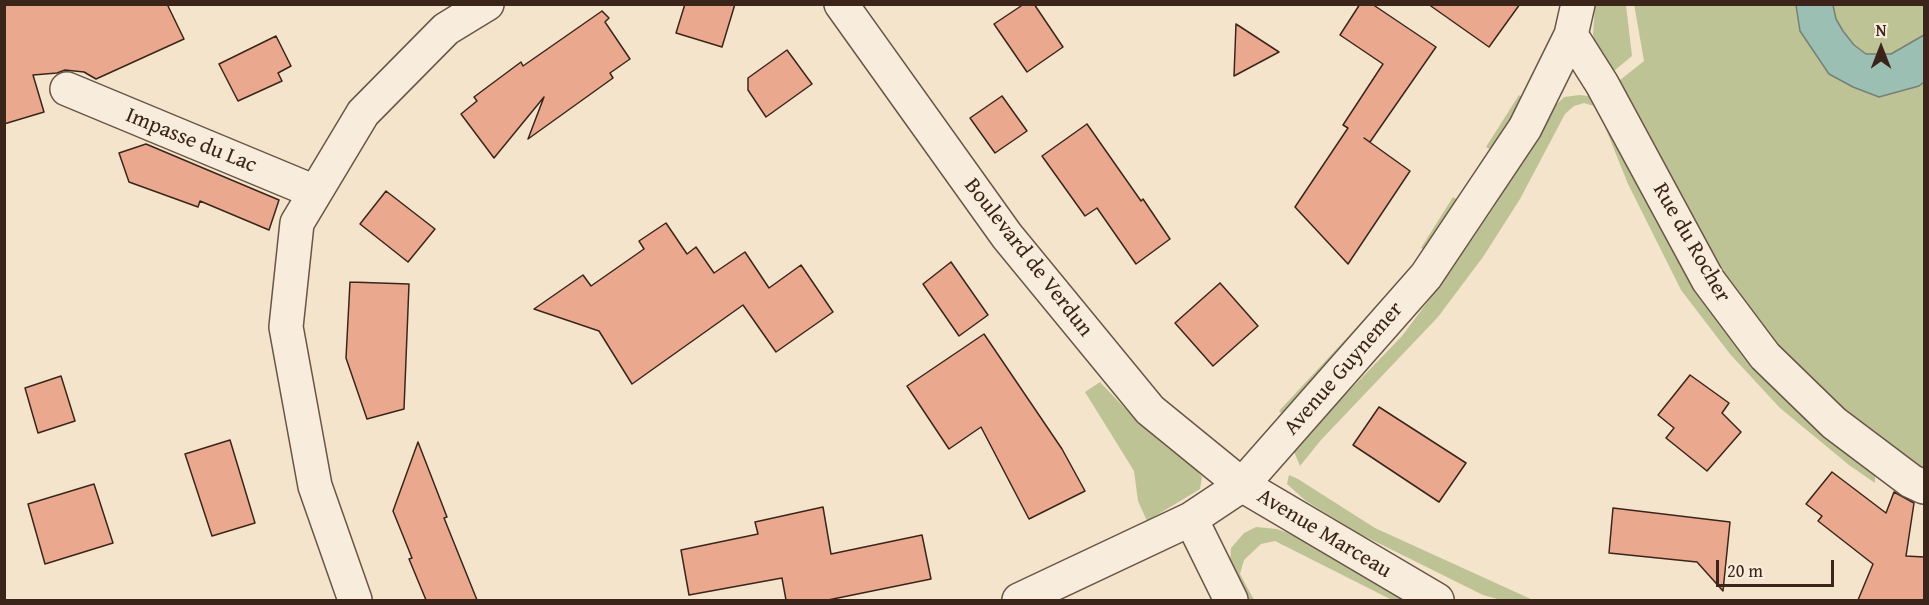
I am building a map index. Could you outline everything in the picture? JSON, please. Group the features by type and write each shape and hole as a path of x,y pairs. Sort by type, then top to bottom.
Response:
{"street":[{"path":"355,600 315,486 286,327 297,223 363,113 446,29 487,4"},
{"name":"Boulevard de Verdun","path":"841,4 1007,236 1150,410 1242,485"},
{"name":"Avenue Guynemer","path":"1019,600 1191,519 1242,485 1426,276 1525,128 1574,20"},
{"name":"Rue du Rocher","path":"1574,20 1602,84 1708,280 1765,356 1834,423 1911,481 1924,487"},
{"name":"Impasse du Lac","path":"67,89 315,192"},
{"name":"Avenue Marceau","path":"1242,485 1437,600"},
{"path":"1191,519 1231,600"}],"green space":[{"path":"1634,4 1796,5 1800,31 1829,74 1853,87 1919,86 1924,82 1924,474 1826,404 1749,320 1615,84 1644,61"},
{"path":"1595,5 1626,5 1632,56 1609,75 1600,58 1593,35"},
{"path":"1833,5 1924,5 1924,35 1891,54 1866,54 1854,45 1843,31 1836,19"},
{"path":"1519,95 1523,98 1491,150 1486,147"},
{"path":"1580,95 1596,97 1661,224 1875,466 1875,483 1849,465 1780,408 1730,354 1681,290 1628,184 1597,107 1584,103 1574,106 1565,114 1520,199 1483,257 1438,317 1321,440 1300,466 1293,449 1402,336 1450,272 1494,207 1553,108 1564,97"},
{"path":"1453,197 1460,201 1428,253 1421,248"},
{"path":"1381,301 1386,305 1283,415 1279,411"},
{"path":"1100,382 1137,421 1193,466 1202,477 1200,489 1147,521 1138,501 1134,471 1085,392"},
{"path":"1289,475 1375,528 1533,600 1501,600 1483,595 1358,533 1306,501 1287,484"},
{"path":"1256,527 1277,529 1288,533 1412,600 1392,600 1275,541 1261,544 1244,560 1240,574 1254,600 1247,600 1230,565 1231,548 1244,533"}],"water":[{"path":"1796,5 1833,5 1836,19 1843,31 1854,45 1866,54 1891,54 1924,35 1924,82 1919,86 1879,97 1829,74 1800,31"}],"building":[{"path":"4,4 167,4 184,39 96,79 84,72 65,70 33,75 44,112 4,124"},
{"path":"685,4 735,4 722,47 676,33"},
{"path":"1024,4 1034,4 1063,47 1027,72 994,24"},
{"path":"1360,4 1372,4 1436,47 1370,142 1364,138 1410,171 1348,264 1295,207 1348,128 1343,125 1383,64 1340,35"},
{"path":"1428,4 1520,4 1489,47"},
{"path":"602,11 609,18 605,22 630,59 610,73 613,78 528,139 544,97 494,158 461,114 477,101 474,97 521,62 523,66"},
{"path":"1236,24 1279,52 1234,76"},
{"path":"276,36 291,66 278,73 282,81 238,101 219,64"},
{"path":"787,50 812,84 766,117 748,90 748,78"},
{"path":"1002,96 1027,131 995,153 970,118"},
{"path":"1087,124 1170,239 1136,264 1097,208 1085,216 1042,156"},
{"path":"146,144 279,200 269,230 200,201 198,207 129,182 119,153"},
{"path":"386,191 435,229 408,262 360,224"},
{"path":"666,223 687,254 696,247 714,273 745,252 769,288 801,265 833,312 776,352 743,305 632,384 599,331 534,309 583,275 591,286 644,249 639,241"},
{"path":"951,262 988,315 959,336 923,284"},
{"path":"350,282 409,284 404,409 367,419 346,358"},
{"path":"1220,283 1258,326 1213,366 1175,323"},
{"path":"984,334 1062,449 1085,491 1029,519 981,427 949,449 907,386"},
{"path":"1690,375 1729,403 1722,413 1741,432 1707,471 1666,438 1674,428 1658,415"},
{"path":"61,376 75,421 38,433 25,388"},
{"path":"1379,407 1466,463 1439,502 1353,445"},
{"path":"230,440 255,523 212,536 185,454"},
{"path":"418,442 447,517 444,518 477,600 426,600 409,559 412,558 393,511"},
{"path":"1832,472 1886,513 1894,492 1914,503 1906,556 1924,557 1924,600 1858,600 1873,564 1818,521 1822,516 1806,504"},
{"path":"94,484 113,543 45,564 28,504"},
{"path":"823,507 831,554 922,535 931,579 828,600 786,600 782,578 689,595 681,550 758,534 755,522"},
{"path":"1613,508 1730,522 1723,591 1697,562 1609,553"}]}
